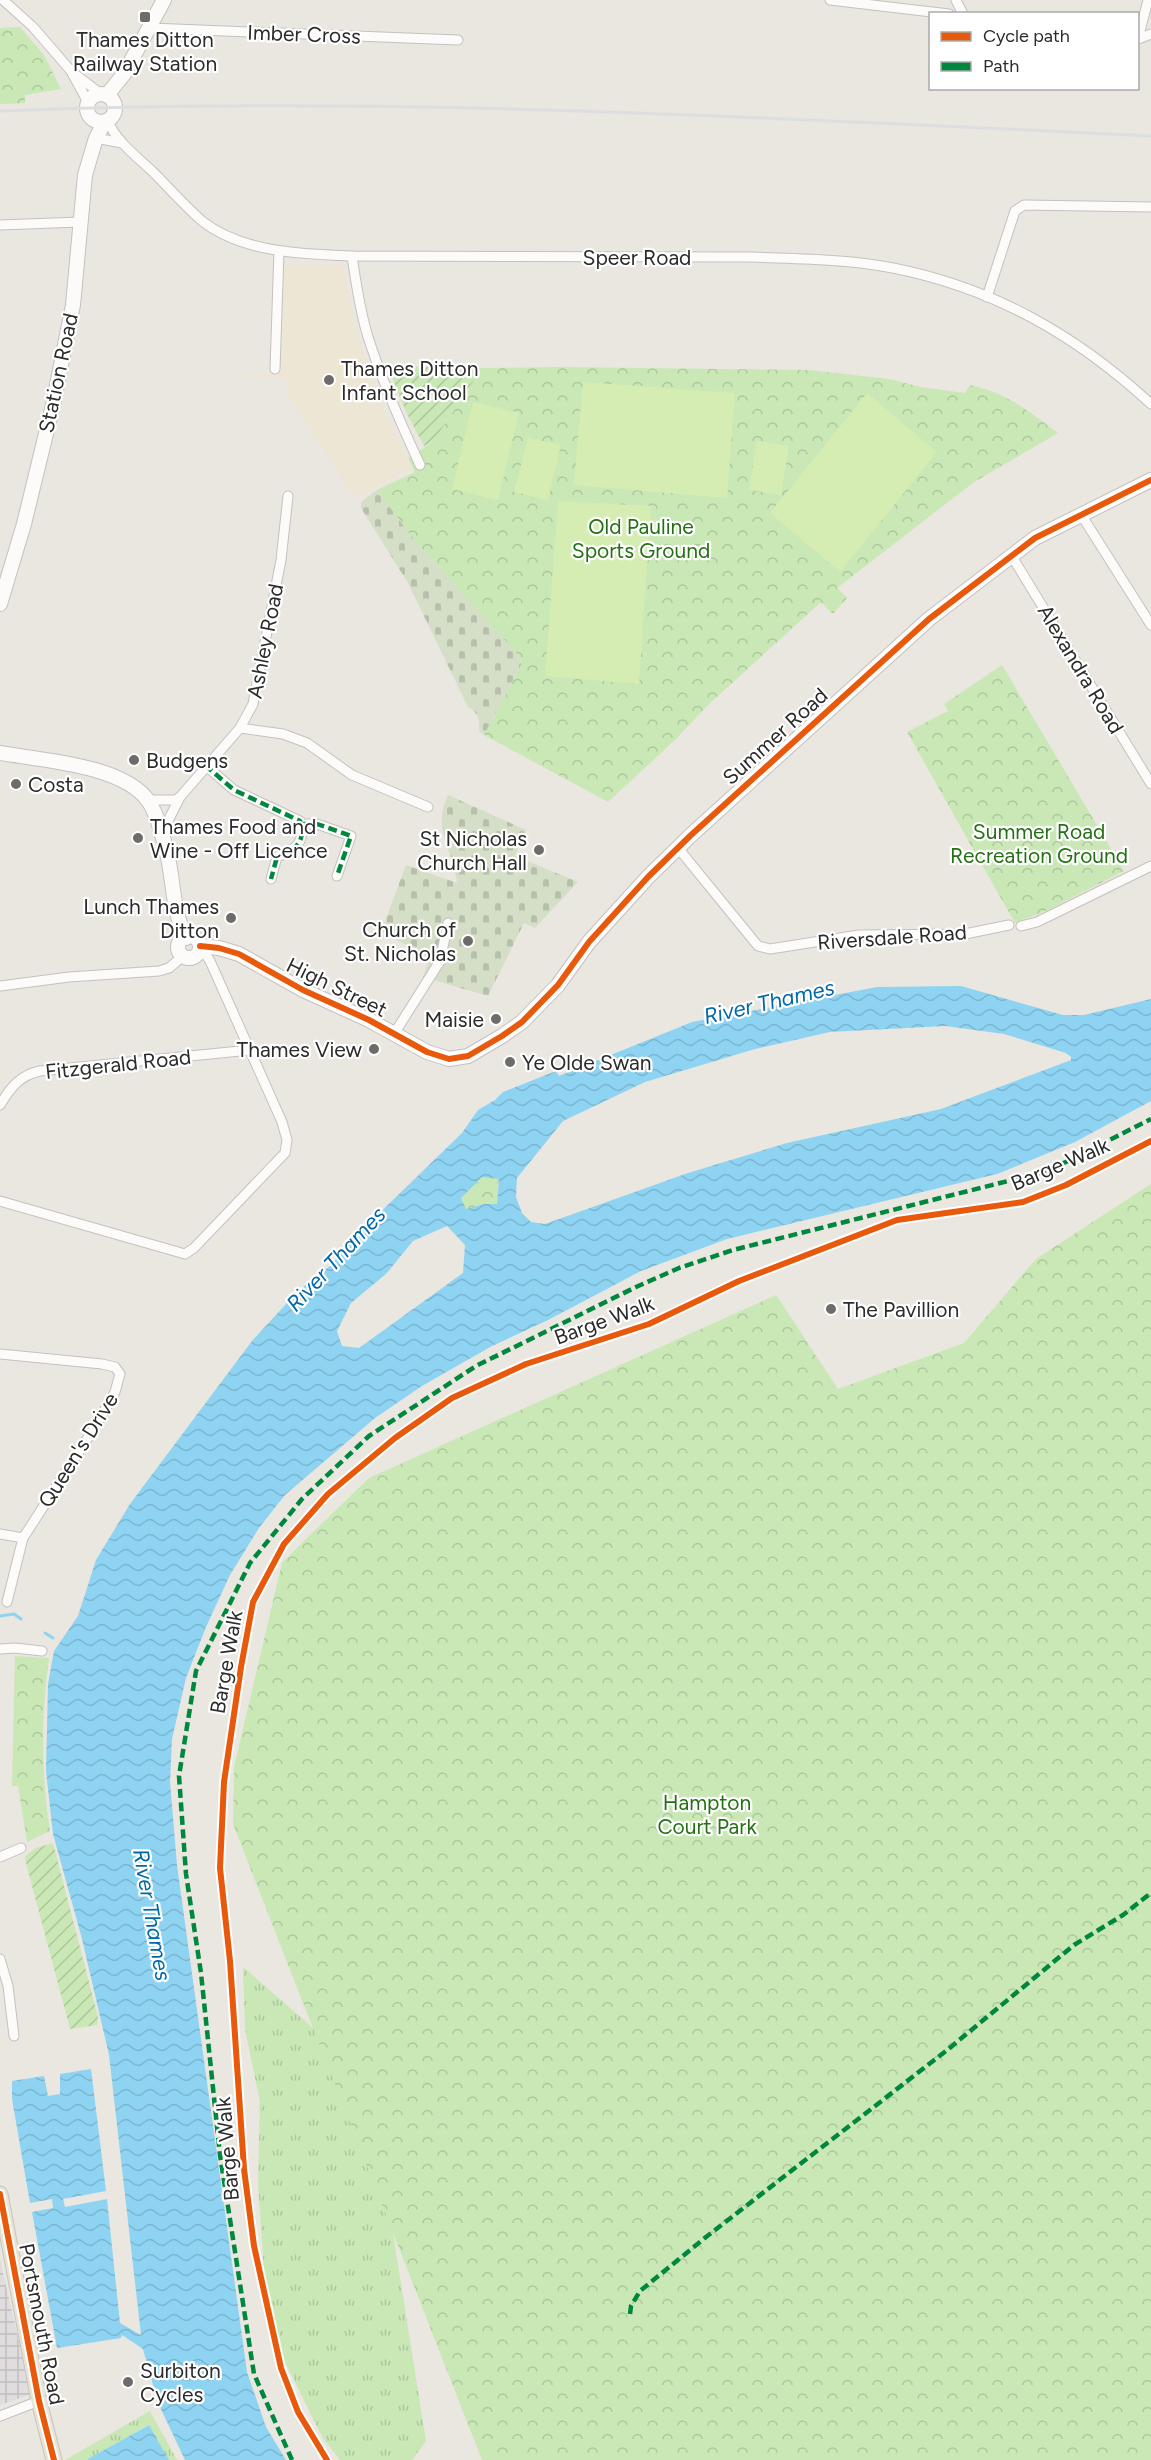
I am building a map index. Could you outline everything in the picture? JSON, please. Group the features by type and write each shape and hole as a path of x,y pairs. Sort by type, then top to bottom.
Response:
{"main road":[{"name":"Portsmouth Road","path":"0,2194 39,2401 54,2460"}],"street":[{"path":"3,0 33,27 71,70 114,102 116,109 113,117 102,121 87,110 88,102 71,70"},
{"path":"88,102 94,96 104,94 124,74 164,0"},
{"path":"830,0 889,3 938,12"},
{"path":"1139,35 1148,0"},
{"name":"Imber Cross","path":"150,28 458,40"},
{"name":"Station Road","path":"0,604 3,587 35,482 68,334 76,283 85,174 102,121"},
{"name":"Speer Road","path":"102,121 203,221 230,237 279,251 352,256 752,257 808,259 891,268 922,275 1017,309 1062,333 1098,359 1151,404"},
{"path":"96,138 122,143"},
{"path":"987,297 1015,211 1024,205 1151,207"},
{"path":"0,225 80,222"},
{"path":"275,369 279,251"},
{"path":"352,256 358,298 368,338 390,397 420,465"},
{"path":"265,357 275,357"},
{"name":"Summer Road","path":"459,1059 502,1036 541,1003 569,972 589,942 641,884 929,619 1035,538 1151,480"},
{"name":"Ashley Road","path":"161,835 180,797 205,765 240,728 253,704 281,560 288,496"},
{"path":"1082,516 1151,625"},
{"name":"Alexandra Road","path":"1011,555 1151,784"},
{"path":"240,728 283,734 307,743 352,775 428,807"},
{"path":"0,753 111,775 130,785 148,800 155,814 172,879 178,923 186,938"},
{"path":"205,765 234,790 292,815 302,824 317,824 351,836 337,876"},
{"path":"148,800 175,800 180,797"},
{"path":"272,879 277,857 297,847 302,824"},
{"name":"Riversdale Road","path":"678,848 758,946 770,949 859,935 965,934 1009,925"},
{"path":"1021,927 1045,918 1151,866"},
{"path":"394,1034 440,961 448,923"},
{"path":"0,1201 185,1254 194,1248 287,1148 282,1122 210,961 200,949 195,938 186,938 180,942 179,948 183,956 191,958 200,949"},
{"name":"High Street","path":"200,949 219,948 239,954 303,990 434,1054 449,1059 459,1059"},
{"path":"0,986 69,977 159,971 169,968 183,956"},
{"name":"Fitzgerald Road","path":"0,1105 10,1089 20,1079 27,1074 40,1071 250,1050"},
{"name":"Queen's Drive","path":"0,1354 102,1364 115,1367 120,1374 116,1392 22,1538"},
{"path":"0,1534 22,1538 7,1602"},
{"path":"0,1649 42,1651"},
{"path":"0,1857 21,1848"},
{"path":"0,1959 8,1986 14,2036"},
{"path":"0,2416 39,2401"}],"shaded area":[{"name":"Thames Ditton Infant School","path":"281,265 344,266 354,321 365,360 378,397 412,468 357,497 350,492 287,392 287,382 284,378 231,378 230,376 279,373"},
{"path":"0,2260 31,2394 0,2405"}],"green space":[{"path":"20,27 44,55 61,89 25,95 25,103 0,104 0,28"},
{"path":"388,367 482,368 433,442 424,446 406,412"},
{"name":"Old Pauline Sports Ground","path":"482,368 809,370 889,379 920,387 965,393 970,385 1007,398 1058,433 974,482 837,588 847,598 833,614 821,602 708,705 676,739 608,802 484,735 521,665 520,657 414,540 377,490 415,472 408,458 433,442"},
{"path":"583,382 735,393 727,498 574,485"},
{"path":"867,393 937,452 840,572 770,513"},
{"path":"473,402 519,413 498,500 452,489"},
{"path":"528,438 561,445 548,500 514,492"},
{"path":"757,441 789,446 781,495 749,490"},
{"path":"377,490 414,540 520,657 521,665 484,735 479,731 478,717 468,707 408,583 361,508 361,502"},
{"path":"558,501 651,506 639,684 545,676"},
{"name":"Summer Road Recreation Ground","path":"1002,665 1124,871 1048,910 1015,923 907,732 948,711 944,704"},
{"path":"448,795 526,830 515,856 578,882 535,928 524,923 488,996 423,977 430,957 381,932 406,865 457,883 443,830 443,808"},
{"path":"482,1176 499,1178 497,1204 484,1204 466,1209 461,1198"},
{"name":"Hampton Court Park","path":"1151,1184 1151,2460 482,2460 233,1824 234,1767 282,1563 369,1478 776,1295 838,1389 964,1343 1036,1259"},
{"path":"15,1656 49,1658 43,1744 50,1831 27,1842 18,1786 12,1786"},
{"path":"53,1843 98,2017 97,2025 70,2029 25,1859 25,1856 36,1848"},
{"path":"243,1967 368,2076 426,2441 412,2460 340,2460 322,2437 283,2358 265,2288 258,2183 260,2102 245,2029"},
{"path":"150,2411 177,2460 169,2460 148,2425 88,2460 65,2460"}],"water":[{"name":"River Thames","path":"961,986 1063,1015 1084,1015 1151,999 1151,1101 1075,1142 997,1174 727,1239 641,1271 548,1320 492,1346 422,1386 375,1418 285,1495 259,1528 230,1575 186,1678 172,1739 170,1782 177,1865 247,2372 266,2427 286,2460 185,2460 158,2403 143,2349 122,2335 121,2338 57,2348 32,2212 53,2208 52,2199 30,2203 12,2099 12,2081 44,2076 48,2096 60,2094 60,2074 91,2069 106,2191 63,2199 65,2207 107,2199 120,2323 141,2335 109,2055 82,1939 53,1834 46,1771 48,1684 54,1651 78,1616 96,1560 130,1504 252,1341 298,1291 330,1266 361,1231 462,1133 478,1110 495,1100 503,1092 556,1071 559,1076 692,1022 877,987","holes":["945,1026 1004,1034 1066,1053 1071,1060 941,1109 787,1143 688,1173 545,1224 531,1222 522,1213 516,1197 517,1178 563,1121 645,1082 755,1049 830,1032","482,1177 499,1179 497,1204 484,1204 466,1209 461,1198","447,1226 465,1245 463,1273 359,1348 342,1346 337,1331 351,1303 386,1274 413,1241"]},
{"path":"149,2425 169,2460 88,2460 88,2459"}],"waterway":[{"path":"0,1616 14,1614 21,1619"},
{"path":"45,1633 53,1638"}],"railway":[{"path":"0,111 144,107 432,107 720,116 1151,136"}],"marked path":[{"path":"205,765 234,790 300,821 302,835 298,845 277,857 271,879"},
{"path":"302,824 317,824 351,836 337,876"},
{"path":"292,2460 254,2374 220,2155 201,1973 186,1874 179,1776 196,1671 250,1563 302,1499 369,1436 476,1366 636,1287 679,1268 733,1250 1048,1171 1151,1119"},
{"path":"630,2314 631,2306 640,2291 706,2237 946,2051 1074,1945 1123,1915 1151,1893"}],"cycle path":[{"path":"200,946 219,948 239,954 303,990 369,1020 427,1052 449,1059 468,1056 522,1022 558,985 589,942 648,877 929,619 1035,538 1151,480"},
{"name":"Barge Walk","path":"327,2460 298,2412 281,2368 254,2246 244,2169 230,1961 220,1868 224,1782 253,1602 284,1544 328,1494 395,1438 452,1398 526,1364 649,1324 739,1281 897,1220 1023,1202 1066,1185 1151,1141"},
{"path":"0,2194 39,2401 54,2460"}],"place":[{"name":"Thames Ditton Railway Station","path":"145,17"},
{"name":"Thames Ditton Infant School","path":"329,380"},
{"name":"Budgens","path":"134,760"},
{"name":"Costa","path":"16,784"},
{"name":"Thames Food and Wine - Off Licence","path":"138,838"},
{"name":"St Nicholas Church Hall","path":"539,850"},
{"name":"Lunch Thames Ditton","path":"231,918"},
{"name":"Church of St. Nicholas","path":"468,941"},
{"name":"Maisie","path":"496,1019"},
{"name":"Thames View","path":"374,1049"},
{"name":"Ye Olde Swan","path":"510,1062"},
{"name":"The Pavillion","path":"831,1309"},
{"name":"Surbiton Cycles","path":"128,2382"}]}
